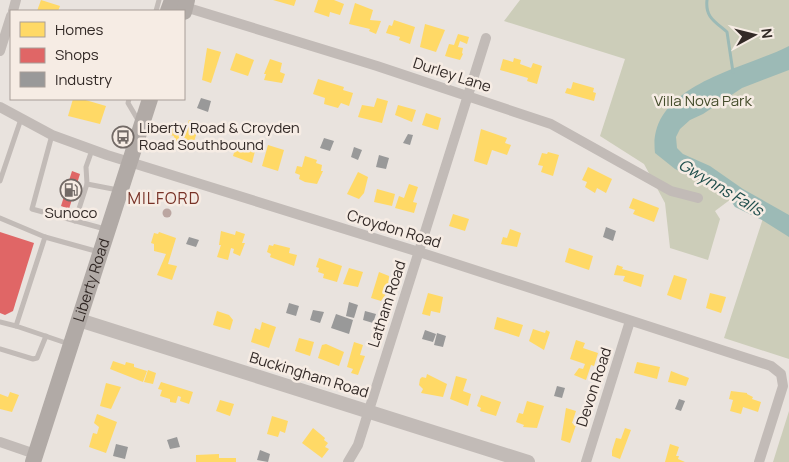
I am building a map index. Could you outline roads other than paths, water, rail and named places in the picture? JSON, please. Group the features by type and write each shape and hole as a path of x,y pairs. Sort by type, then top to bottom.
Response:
{"main road":[{"path":"170,10 182,5"},
{"name":"Liberty Road","path":"34,458 150,100"}],"street":[{"name":"Durley Lane","path":"182,5 551,124 671,191 698,198"},
{"path":"0,50 10,19"},
{"name":"Latham Road","path":"348,462 355,452 486,38"},
{"name":"Croydon Road","path":"0,107 52,135 92,150 419,252 764,363 781,374 782,393 760,462"},
{"name":"Buckingham Road","path":"80,320 528,462"},
{"name":"Devon Road","path":"586,462 630,321"},
{"path":"0,442 34,458"}],"lane":[{"path":"129,100 128,104 141,125"},
{"path":"0,181 21,119"},
{"path":"52,135 32,209 108,230"},
{"path":"75,221 87,184 86,167 92,150"},
{"path":"87,184 121,190"},
{"path":"0,218 45,237 101,253"},
{"path":"16,326 45,237"},
{"path":"0,322 71,345"},
{"path":"0,349 34,359 37,358 46,336"}],"water":[{"name":"Gwynns Falls","path":"789,46 789,70 742,88 703,114 690,120 680,129 676,137 677,148 683,154 710,166 743,189 789,215 789,237 762,220 735,207 728,197 712,186 675,169 655,153 657,130 666,111 681,96 701,83 724,72"}],"waterway":[{"path":"707,0 710,15 727,32 733,72"}],"place":[{"name":"Liberty Road & Croyden Road Southbound","path":"123,137"},
{"name":"Sunoco","path":"71,190"}],"district":[{"name":"MILFORD","path":"164,198"}],"park label":[{"name":"Villa Nova Park","path":"703,101"}]}
